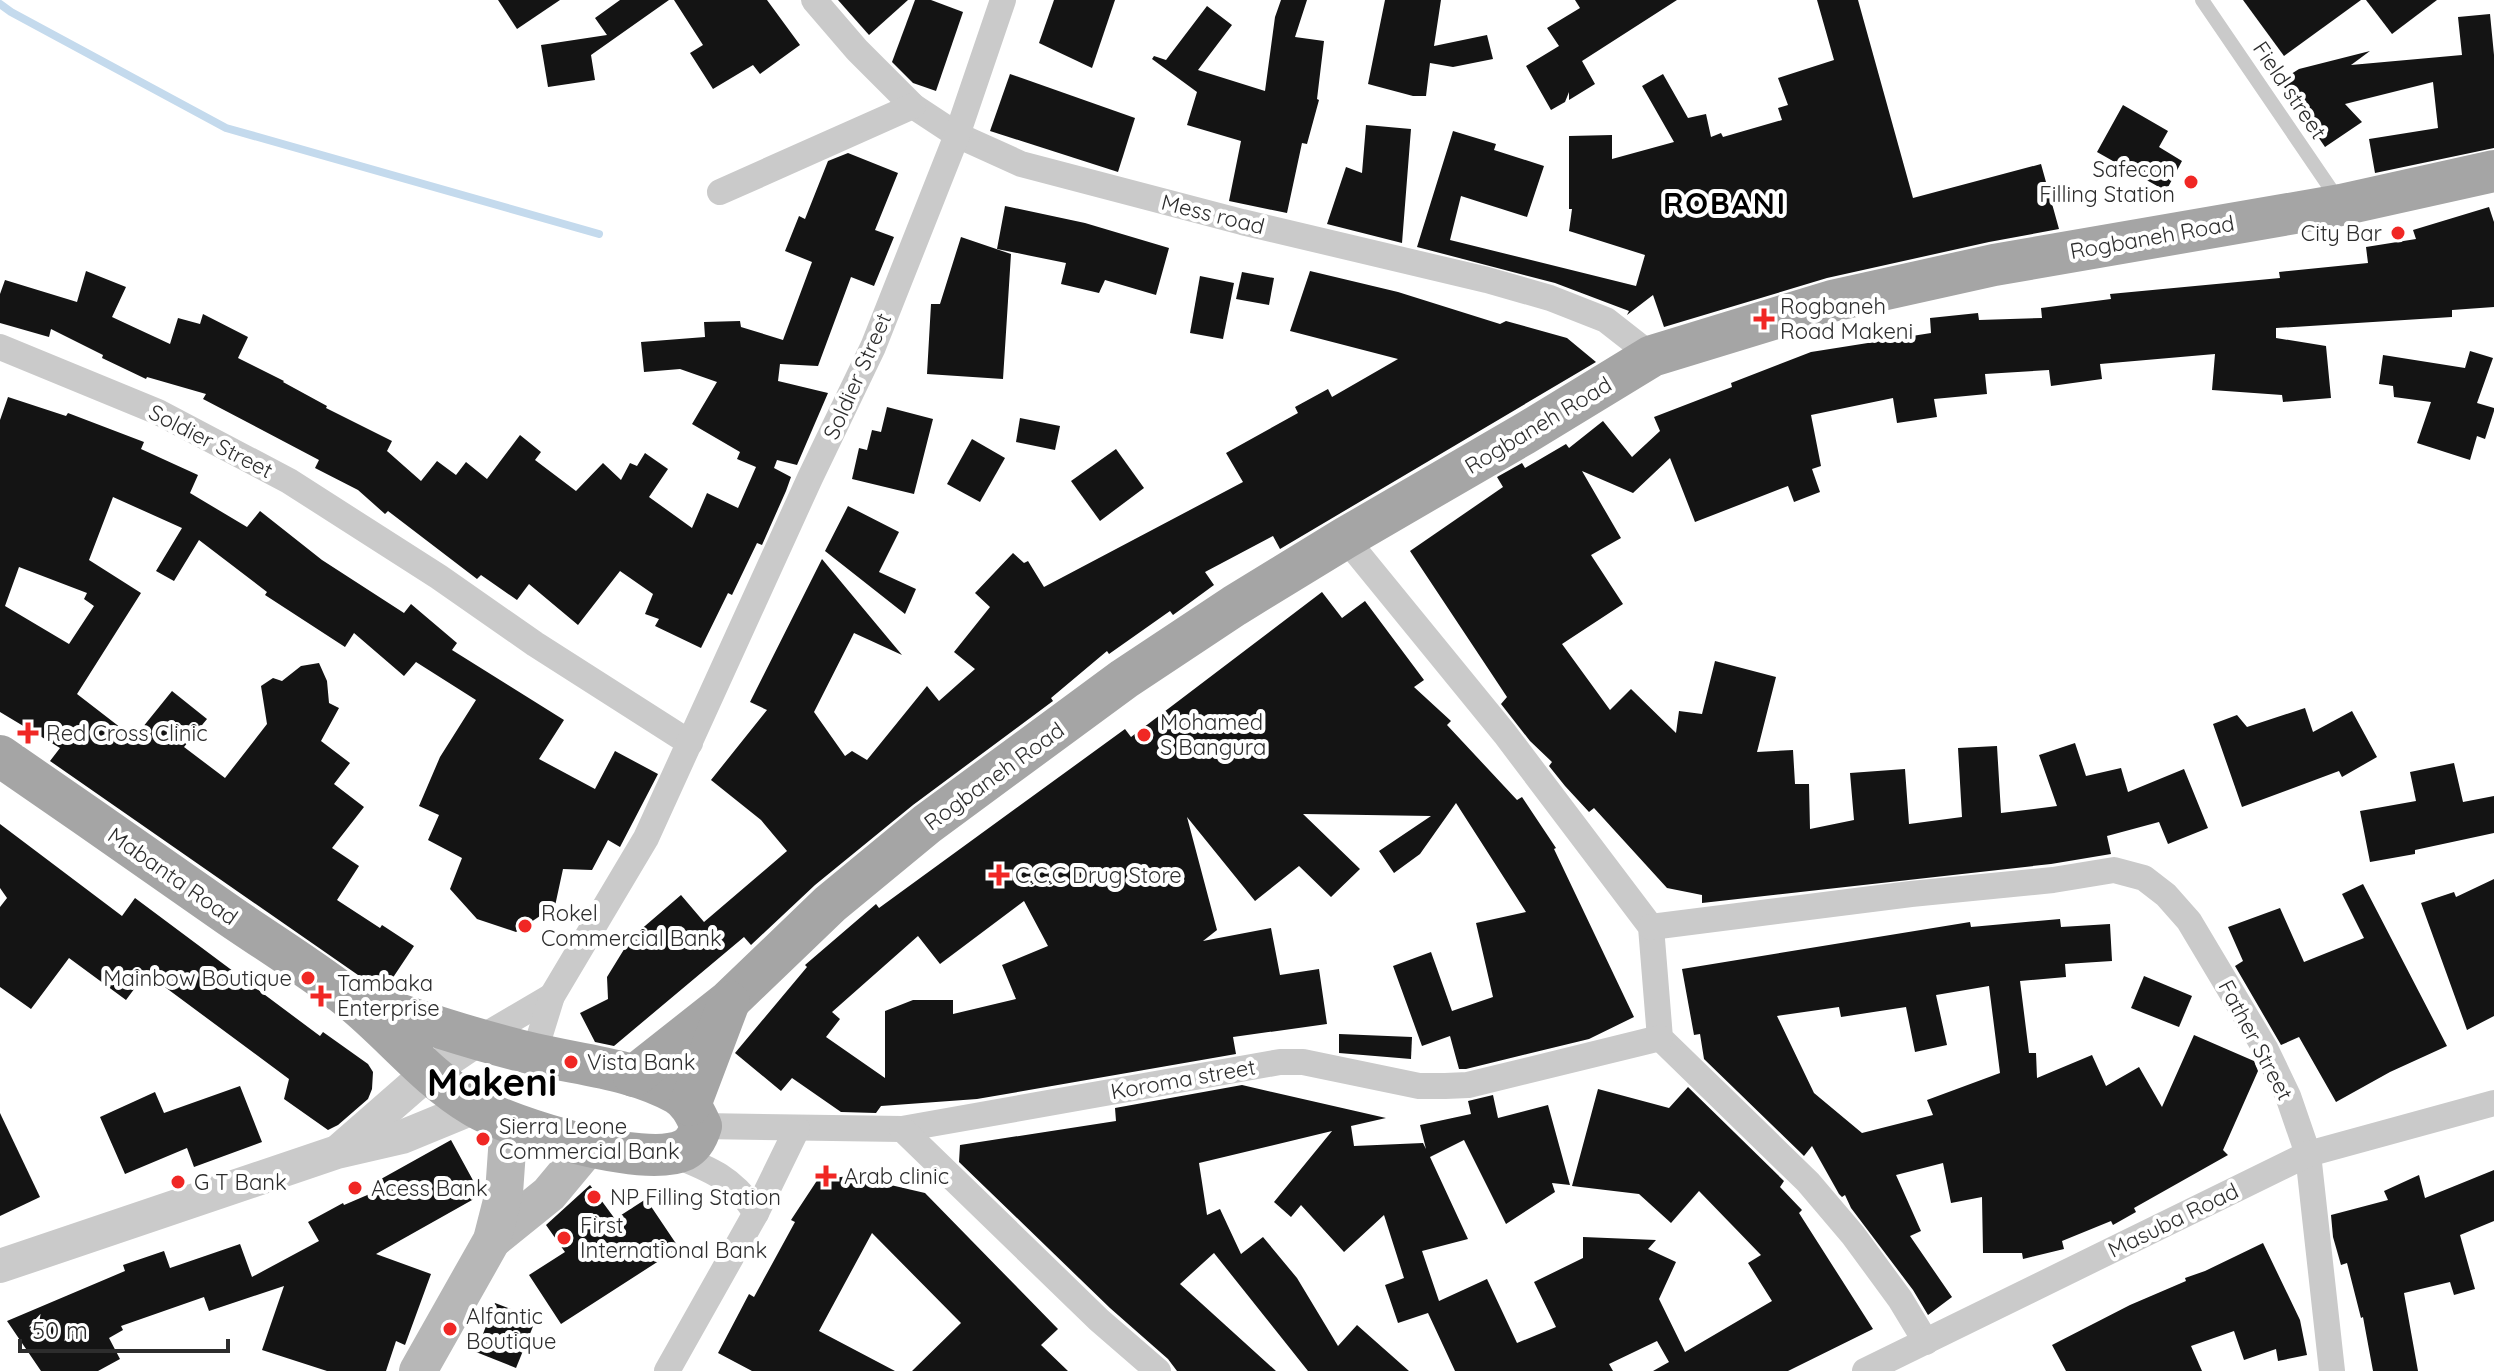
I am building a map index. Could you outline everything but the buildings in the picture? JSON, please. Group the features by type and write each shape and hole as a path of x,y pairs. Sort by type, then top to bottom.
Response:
{"main road":[{"name":"Rogbaneh Road","path":"634,1076 729,1001 830,904 927,824 1124,679 1345,538 1652,356 1832,301 1920,281 1994,265 2341,205 2494,171"},
{"name":"Mabanta Road","path":"0,756 346,996"},
{"path":"346,996 477,1040 634,1076 675,1092 688,1128"},
{"path":"346,996 428,1073 492,1114 589,1146 635,1154 688,1128 729,1001"},
{"path":"418,1371 492,1240 504,1193 492,1114"},
{"path":"492,1240 549,1194 589,1146"}],"street":[{"name":"Mess road","path":"814,0 857,50 913,106 957,135 1021,164 1550,298 1606,320 1652,356"},
{"name":"Soldier Street","path":"534,1054 552,996 646,838 873,347 957,135 1003,0"},
{"path":"720,192 913,106"},
{"name":"Soldier Street","path":"0,347 158,412 289,481 690,743"},
{"path":"1345,538 1505,734 1651,927 1660,1038 1808,1182 1853,1235 1900,1299 1926,1342"},
{"name":"Father Street","path":"1651,927 1911,894 2053,880 2114,870 2144,878 2166,895 2189,921 2266,1050 2288,1096 2308,1154 2332,1371"},
{"name":"Soldier Street","path":"477,1040 552,996"},
{"name":"Koroma street","path":"688,1128 902,1129 1280,1062 1303,1062 1419,1086 1468,1085 1660,1038"},
{"path":"337,1152 428,1073 477,1040"},
{"name":"Masuba Road","path":"1865,1371 2308,1154 2494,1103"},
{"path":"0,1266 337,1152 492,1114"},
{"path":"688,1128 721,1176 737,1187 756,1213"},
{"path":"667,1371 756,1213 797,1129"},
{"path":"902,1129 1099,1320 1158,1371"}],"lane":[{"name":"Field street","path":"2202,0 2341,205"}],"waterway":[{"path":"0,4 226,128 599,234"}],"place":[{"name":"Safecon Filling Station","path":"2191,182"},
{"name":"City Bar","path":"2398,233"},
{"name":"Rogbaneh Road Makeni","path":"1764,319"},
{"name":"Red Cross Clinic","path":"28,733"},
{"name":"Mohamed S Bangura","path":"1144,735"},
{"name":"C.C.C Drug Store","path":"999,875"},
{"name":"Rokel Commercial Bank","path":"525,926"},
{"name":"Mainbow Boutique","path":"308,978"},
{"name":"Tambaka Enterprise","path":"321,996"},
{"name":"Vista Bank","path":"571,1062"},
{"name":"Sierra Leone Commercial Bank","path":"483,1139"},
{"name":"Arab clinic","path":"826,1176"},
{"name":"G T Bank","path":"178,1182"},
{"name":"Acess Bank","path":"355,1188"},
{"name":"NP Filling Station","path":"594,1197"},
{"name":"First International Bank","path":"564,1238"},
{"name":"Alfantic Boutique","path":"450,1329"}],"district":[{"name":"ROBANI","path":"1725,203"},
{"name":"Makeni","path":"492,1082"}]}
